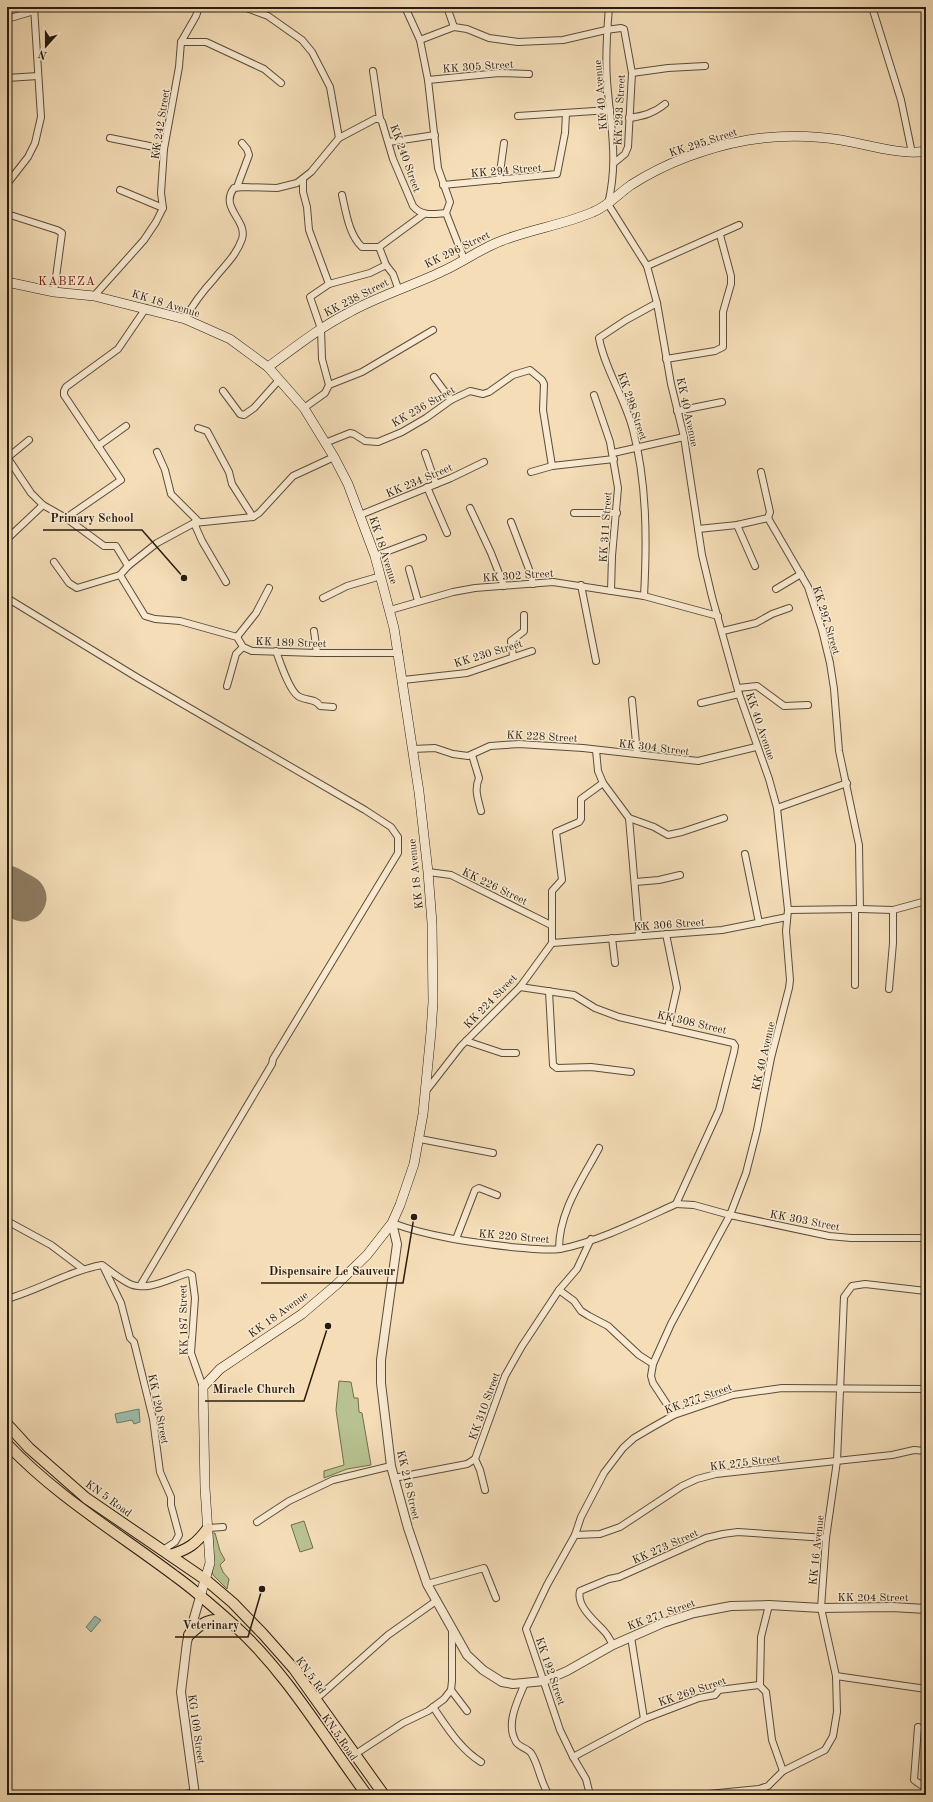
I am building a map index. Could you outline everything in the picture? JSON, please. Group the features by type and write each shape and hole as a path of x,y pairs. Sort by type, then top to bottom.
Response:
{"highway":[{"name":"KN 5 Road","path":"7,1424 29,1448 86,1498 206,1580"},
{"path":"7,1444 59,1493 176,1576 229,1622"},
{"path":"167,1552 182,1551 197,1543 208,1528"},
{"name":"KN 5 Rd","path":"206,1580 233,1603 294,1669 384,1795"},
{"path":"189,1635 199,1626 210,1620 218,1619 229,1622"},
{"name":"KN 5 Road","path":"229,1622 275,1669 367,1795"}],"main road":[{"name":"KK 295 Street","path":"608,204 630,185 678,161 719,147 748,140 777,137 817,137 912,153 926,151"},
{"name":"KK 296 Street","path":"398,288 446,270 464,259 501,241 594,212 608,204"},
{"name":"KK 18 Avenue","path":"7,282 54,292 94,296 185,319 230,339 268,367 304,408 334,457 348,484 374,556 390,610 399,653 428,872 432,923 433,995 426,1091 420,1139 408,1185 392,1223 374,1248 336,1285 288,1325 220,1369 203,1387"},
{"name":"KK 238 Street","path":"321,329 349,312 398,288"},
{"path":"268,367 321,329"},
{"path":"200,1596 210,1563 210,1540 205,1488 203,1387"}],"street":[{"path":"199,7 196,16 181,42 206,42 264,69 281,83"},
{"path":"244,7 268,16 279,23 302,40 312,52 330,86 339,138"},
{"name":"KK 305 Street","path":"405,7 420,40 428,80 438,168 450,202 446,213 464,259"},
{"path":"447,7 454,27"},
{"name":"KK 40 Avenue","path":"609,7 606,30 607,79 614,134 614,164 612,188 608,204 647,266 657,303 666,359 684,437 696,507 702,555 738,691 756,747 769,779 777,808 788,910 789,988 771,1058 758,1130 746,1173 730,1215 671,1324 653,1364 651,1376 653,1383 674,1415"},
{"path":"872,7 901,100 912,153"},
{"path":"7,19 34,9 41,117 35,143 28,157 7,184"},
{"path":"420,40 454,27 467,29 489,38 518,42 563,40 606,30"},
{"name":"KK 293 Street","path":"606,30 624,29 632,73 628,148 625,154 614,164"},
{"name":"KK 242 Street","path":"163,208 161,193 164,149 179,67 181,42"},
{"path":"632,73 668,68 704,66"},
{"path":"373,71 380,119"},
{"name":"KK 305 Street","path":"428,80 499,73 529,74"},
{"path":"7,78 38,76"},
{"path":"629,118 644,116 656,111 665,104"},
{"path":"518,116 610,110"},
{"name":"KK 294 Street","path":"443,185 557,174 565,133 566,113"},
{"name":"KK 240 Street","path":"238,187 277,188 297,183 318,165 339,138 375,119 380,119 389,142 393,159 414,206 418,212 424,214"},
{"path":"389,142 435,135"},
{"path":"110,138 164,149"},
{"path":"185,319 206,288 235,255 242,237 242,232 229,202 229,195 234,188 238,187 249,155 247,149 242,143"},
{"path":"499,180 504,143"},
{"path":"303,179 303,192 307,207 309,230 329,284"},
{"path":"94,296 144,240 163,208 120,190"},
{"path":"342,195 348,220 358,243 362,247 379,247 424,214 446,213"},
{"path":"7,214 57,230 62,234 54,292"},
{"path":"647,266 739,225"},
{"path":"666,359 720,350 723,347 723,312 731,284 731,276 720,234"},
{"path":"379,247 386,266 393,274 398,288"},
{"path":"321,329 310,298 329,284 370,273 386,266"},
{"name":"KK 298 Street","path":"644,596 644,512 637,448 632,428 599,338 626,320 657,303"},
{"path":"66,518 84,504 120,482 120,477 64,395 64,391 66,387 118,350 146,308"},
{"name":"KK 238 Street","path":"321,329 322,359 329,385"},
{"path":"304,408 325,393 329,385 362,372 433,330"},
{"name":"KK 236 Street","path":"325,443 350,433 365,441 378,442 426,418 451,400 470,392 483,394 489,392 513,375 530,370 542,380 544,384 543,410 552,466"},
{"path":"434,377 451,400"},
{"path":"223,391 240,414 244,415 254,408 280,380"},
{"name":"KK 311 Street","path":"594,395 614,456 618,488 612,556 611,591"},
{"path":"677,412 722,402"},
{"path":"98,446 126,426"},
{"path":"198,428 207,431 226,465 232,484 253,517"},
{"path":"531,472 552,466 614,456 637,448 684,437"},
{"path":"29,440 7,457 31,493 43,505 66,518 104,546 116,546 128,566"},
{"path":"157,452 165,470 171,494 197,523 202,541 226,582"},
{"path":"425,453 436,484"},
{"path":"54,562 69,583 77,588 120,575 128,566 157,543 197,523 253,517 259,513 293,476 334,457"},
{"name":"KK 234 Street","path":"360,515 436,484 484,462"},
{"path":"698,529 736,525 768,518 770,512 761,472"},
{"path":"427,487 447,533"},
{"path":"7,539 43,505"},
{"path":"470,508 491,553 504,586"},
{"path":"574,513 617,512"},
{"name":"KK 297 Street","path":"768,518 801,574 813,602 830,663 834,690 839,751 859,845 855,985"},
{"path":"511,522 533,584"},
{"path":"736,525 755,566"},
{"path":"374,556 423,538"},
{"path":"409,569 418,601"},
{"path":"776,589 801,574"},
{"path":"120,575 145,616 155,619 180,621 237,637 256,613 270,588"},
{"path":"323,598 347,586 380,576"},
{"name":"KK 302 Street","path":"390,610 453,592 553,582 581,585 644,596 718,616"},
{"path":"581,585 596,661"},
{"path":"7,598 138,678 365,810 391,827 398,837 398,853 273,1059 272,1064 140,1286 129,1284 102,1266 84,1269 46,1286 7,1299"},
{"path":"723,631 756,623 772,614 789,608"},
{"path":"513,656 511,641 524,631 524,614"},
{"path":"314,630 317,653"},
{"name":"KK 189 Street","path":"237,637 243,647 252,651 399,653"},
{"path":"227,686 236,654 243,647"},
{"path":"276,651 292,689 297,695 316,701 322,706 333,707"},
{"name":"KK 230 Street","path":"403,680 467,673 513,656 532,651"},
{"path":"700,703 757,686 784,706 808,705"},
{"path":"632,700 637,754"},
{"name":"KK 228 Street","path":"413,750 436,748 462,756 472,755 484,748 506,744 596,750"},
{"name":"KK 304 Street","path":"596,750 698,762 756,747"},
{"path":"596,750 598,771 603,783 629,818 639,936"},
{"path":"472,755 479,778 476,785 476,792 481,811"},
{"path":"552,942 552,891 562,880 556,832 579,822 581,799 583,796 603,783"},
{"path":"777,808 847,783"},
{"path":"629,818 654,826 668,835 724,818"},
{"path":"745,854 759,922"},
{"name":"KK 226 Street","path":"428,872 451,875 551,925"},
{"path":"635,882 659,880 680,875"},
{"path":"788,910 893,910 926,901"},
{"path":"889,989 893,943 893,910"},
{"name":"KK 306 Street","path":"552,942 722,930 787,917"},
{"path":"666,934 677,988 668,1028"},
{"path":"612,938 614,963"},
{"name":"KK 224 Street","path":"426,1091 466,1041 520,987 552,942"},
{"name":"KK 308 Street","path":"520,987 574,995 606,1013 731,1041 735,1046 719,1110 676,1204"},
{"path":"549,992 553,1065 557,1068 591,1066 631,1072"},
{"path":"466,1041 502,1053 516,1053"},
{"path":"420,1139 493,1153"},
{"path":"559,1249 561,1226 566,1209 599,1148"},
{"path":"456,1239 475,1190 479,1188 497,1195"},
{"path":"676,1204 694,1205 730,1215"},
{"name":"KK 220 Street","path":"392,1223 456,1239 522,1248 559,1249 592,1239 642,1220 676,1204"},
{"name":"KK 303 Street","path":"730,1215 828,1236 851,1238 926,1238"},
{"path":"7,1221 51,1245 84,1269"},
{"name":"KK 218 Street","path":"392,1223 396,1244 381,1360 382,1383 391,1466 408,1528 427,1584 452,1631 467,1655 483,1670 502,1682 513,1684 544,1681"},
{"name":"KK 310 Street","path":"475,1459 505,1376 522,1346 559,1290 577,1269 592,1239"},
{"name":"KK 120 Street","path":"104,1267 120,1303 130,1338 134,1342 152,1419 160,1472 171,1497 178,1526 178,1539 167,1552"},
{"name":"KK 187 Street","path":"140,1286 151,1285 188,1273 192,1275 195,1298 191,1353 203,1387"},
{"name":"KK 16 Avenue","path":"698,1795 759,1789 768,1786 783,1771 825,1750 830,1743 837,1712 836,1676 821,1608 826,1538 837,1461 844,1297 852,1286 865,1284 926,1291"},
{"path":"559,1290 574,1301 581,1311 608,1326 639,1355 653,1364"},
{"name":"KK 277 Street","path":"575,1535 581,1518 609,1464 634,1438 674,1415 733,1395 782,1388 839,1390 926,1389"},
{"name":"KK 275 Street","path":"575,1535 600,1534 620,1527 682,1486 697,1479 716,1474 892,1455 914,1450 926,1451"},
{"path":"394,1478 466,1464 475,1459 480,1470 485,1490"},
{"path":"257,1522 289,1501 333,1480 391,1466"},
{"path":"208,1528 223,1527"},
{"name":"KK 273 Street","path":"613,1645 605,1632 584,1607 580,1599 580,1591 608,1579 618,1577 706,1538 723,1534 738,1532 826,1538"},
{"name":"KK 192 Street","path":"575,1535 547,1585 526,1629 560,1730 586,1780 590,1795"},
{"path":"427,1584 484,1568 496,1598"},
{"name":"KG 109 Street","path":"195,1793 181,1692 184,1659 200,1596"},
{"path":"315,1700 388,1635 436,1601"},
{"path":"769,1605 761,1637 760,1685 766,1692 772,1740 783,1771"},
{"name":"KK 271 Street","path":"544,1681 567,1671 613,1645 663,1623 694,1613 731,1606 769,1605 821,1608"},
{"name":"KK 204 Street","path":"821,1608 892,1607 926,1609"},
{"path":"354,1755 403,1723 433,1707 444,1699 451,1690 453,1673 451,1650 452,1631"},
{"path":"631,1637 644,1719"},
{"path":"836,1676 926,1689"},
{"path":"525,1683 513,1715 512,1733 516,1743 531,1753 543,1786 549,1795"},
{"name":"KK 269 Street","path":"573,1757 644,1719 699,1698 715,1695 719,1690 760,1685"},
{"path":"451,1690 466,1711"},
{"path":"433,1707 453,1735 474,1757 481,1762"},
{"path":"918,1727 914,1780 921,1785 926,1785"},
{"path":"181,1795 195,1793"}],"green space":[{"path":"339,1381 351,1382 354,1398 358,1398 359,1412 362,1413 371,1465 347,1469 324,1478 324,1471 344,1465 336,1410"},
{"path":"304,1521 313,1548 300,1552 291,1525"},
{"path":"208,1533 215,1533 220,1551 225,1560 220,1565 223,1572 229,1579 227,1589 213,1575 210,1563"}],"shaded area":[{"path":"139,1409 140,1422 134,1424 132,1420 117,1423 115,1414"},
{"path":"95,1616 101,1620 91,1632 86,1627"}],"runway":[{"path":"7,889 23,898"}],"place":[{"name":"Primary School","path":"184,578"},
{"name":"Dispensaire Le Sauveur","path":"414,1217"},
{"name":"Miracle Church","path":"328,1326"},
{"name":"Veterinary","path":"262,1589"}],"district":[{"name":"KABEZA","path":"67,281"}]}
